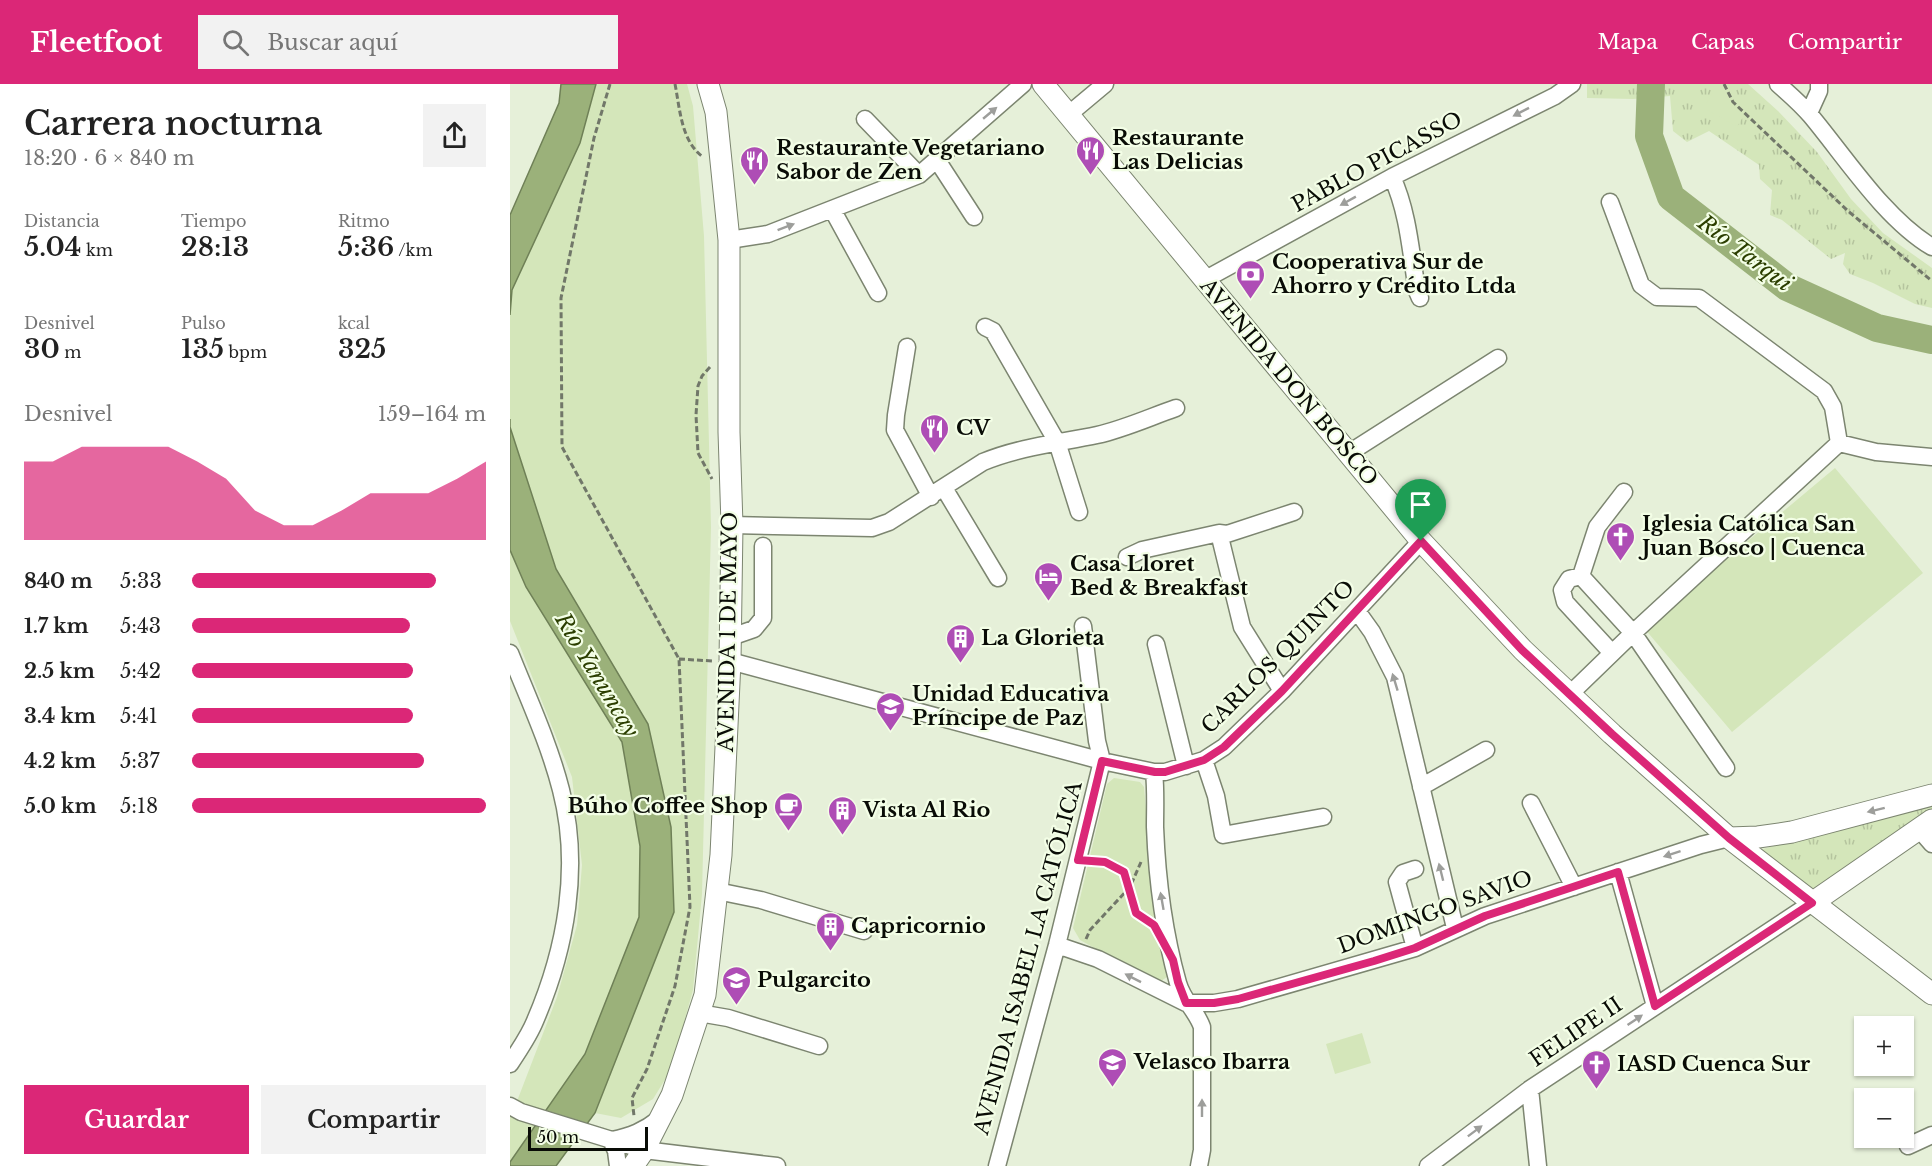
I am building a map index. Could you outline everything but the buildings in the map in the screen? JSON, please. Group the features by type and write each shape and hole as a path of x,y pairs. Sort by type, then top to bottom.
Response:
{"main road":[{"name":"AVENIDA 1 DE MAYO","path":"639,1158 652,1113 672,1095 705,995 721,855 731,637 729,240 716,112 708,84"},
{"name":"AVENIDA DON BOSCO","path":"1043,84 1421,541 1522,650 1729,838 1932,994"},
{"path":"1729,838 1758,837 1792,831 1932,795"},
{"path":"1812,903 1928,831"}],"street":[{"path":"729,240 768,234 919,175 1023,84"},
{"path":"1068,115 1105,84"},
{"name":"PABLO PICASSO","path":"1204,280 1392,177 1555,96 1572,84"},
{"path":"1778,84 1809,113 1873,193 1914,237 1932,248"},
{"path":"1809,113 1819,91 1819,84"},
{"path":"865,120 919,175"},
{"path":"937,160 974,217"},
{"path":"1392,177 1397,188 1407,230 1420,298"},
{"path":"1610,202 1641,285 1657,297 1699,298 1824,391 1833,407 1839,443"},
{"path":"832,209 878,293"},
{"path":"985,327 993,331 1057,442 1079,512"},
{"path":"907,347 895,430 998,578"},
{"path":"1349,453 1498,358"},
{"path":"732,525 872,528 889,522 983,462 995,457 1057,442 1099,435 1176,408"},
{"path":"1839,443 1876,452 1932,457"},
{"path":"1570,694 1839,443"},
{"path":"1581,576 1597,527 1624,492"},
{"path":"1127,557 1142,550 1219,533 1227,534 1294,512"},
{"path":"1219,533 1242,627 1282,691"},
{"name":"CARLOS QUINTO","path":"730,662 1102,761 1165,772 1204,760 1224,747 1282,691 1421,541"},
{"path":"731,637 754,629 763,618 763,546"},
{"path":"1581,576 1633,633 1726,768"},
{"path":"1581,576 1569,579 1562,590 1565,602 1612,653"},
{"path":"1357,611 1372,632 1395,677 1455,928"},
{"path":"1083,626 1097,741 1102,761"},
{"path":"1156,644 1186,766"},
{"path":"510,653 543,734 561,790 567,820 570,855 566,924 559,953 535,1023 510,1064"},
{"path":"1421,787 1486,750"},
{"path":"1204,760 1216,795 1223,835 1323,817"},
{"name":"AVENIDA ISABEL LA CATÓLICA","path":"997,1166 1057,945 1102,761"},
{"path":"1155,772 1155,828 1160,894 1178,982 1186,1003 1198,1015 1202,1027 1202,1150 1199,1166"},
{"path":"1531,803 1574,887"},
{"name":"DOMINGO SAVIO","path":"1057,945 1081,952 1186,1003 1214,1003 1238,999 1415,948 1485,916 1701,845 1729,838"},
{"path":"1415,869 1403,873 1397,882 1415,948"},
{"path":"1618,872 1655,1006"},
{"path":"717,891 761,900 864,932"},
{"name":"FELIPE II","path":"1428,1166 1530,1089 1812,903"},
{"path":"699,1013 728,1018 819,1046"},
{"path":"1530,1089 1538,1166"},
{"path":"514,1107 611,1140 639,1158 777,1166"},
{"path":"611,1140 646,1130 652,1113"},
{"path":"1914,1143 1932,1135"},
{"path":"611,1140 616,1151 618,1166"}],"path":[{"path":"610,84 594,138 561,298 562,447 679,658 690,907 675,986 646,1069 632,1098"},
{"path":"675,84 686,135 692,149 703,157"},
{"path":"1724,84 1733,102 1848,211 1932,281"},
{"path":"711,366 702,376 698,386 696,415 698,453 715,489"},
{"path":"679,658 730,662"},
{"path":"1081,952 1090,930 1128,889 1142,856"},
{"path":"1078,860 1105,862 1124,872 1136,913 1154,925"},
{"path":"634,1115 652,1113"}],"green space":[{"path":"596,84 687,84 693,106 704,236 711,527 702,894 693,990 675,1055 666,1078 653,1099 621,1118 595,1113 674,912 648,724 556,569 510,427 512,290 580,143"},
{"path":"1587,84 1748,84 1778,111 1817,152 1851,199 1883,233 1932,268 1932,308 1915,304 1850,274 1843,264 1845,253 1831,259 1782,220 1770,215 1772,190 1760,179 1759,165 1709,131 1687,142 1673,131 1670,96 1633,99 1587,98"},
{"path":"1715,88 1749,107 1737,127 1704,108"},
{"path":"1835,468 1923,573 1732,732 1644,628"},
{"path":"510,550 526,587 623,743 640,846 639,917 585,1054 510,1162 510,1114 514,1109 557,997 577,925 582,865 572,777 510,621"},
{"path":"1114,778 1140,782 1144,787 1156,920 1167,971 1167,977 1158,983 1080,940 1073,928 1107,784"},
{"path":"1932,803 1932,814 1812,891 1759,850"},
{"path":"1362,1033 1371,1063 1335,1074 1326,1044"}],"water":[{"path":"561,84 596,84 580,143 512,290 510,315 510,215 559,103"},
{"name":"Río Yanuncay","path":"510,427 556,569 648,724 671,827 674,912 595,1113 556,1166 510,1166 510,1162 585,1054 639,917 640,846 622,742 526,587 510,550"}],"waterway":[{"name":"Río Tarqui","path":"1651,84 1649,136 1671,197 1787,287 1877,328 1932,340"}],"place":[{"name":"Restaurante Las Delicias","path":"1091,176"},
{"name":"Restaurante Vegetariano Sabor de Zen","path":"755,186"},
{"name":"Cooperativa Sur de Ahorro y Crédito Ltda","path":"1251,300"},
{"name":"CV","path":"935,454"},
{"name":"Iglesia Católica San Juan Bosco | Cuenca","path":"1621,562"},
{"name":"Casa Lloret Bed & Breakfast","path":"1049,602"},
{"name":"La Glorieta","path":"960,664"},
{"name":"Unidad Educativa Príncipe de Paz","path":"891,732"},
{"name":"Búho Coffee Shop","path":"789,832"},
{"name":"Vista Al Rio","path":"842,836"},
{"name":"Capricornio","path":"830,952"},
{"name":"Pulgarcito","path":"736,1006"},
{"name":"Velasco Ibarra","path":"1113,1088"},
{"name":"IASD Cuenca Sur","path":"1596,1090"}],"route":[{"path":"1421,541 1522,650 1612,734 1729,838 1812,903 1655,1006 1618,872 1485,916 1415,948 1374,961 1238,999 1214,1003 1186,1003 1173,960 1154,925 1136,913 1129,896 1124,872 1105,862 1078,860 1102,761 1165,772 1204,760 1224,747 1282,691 1421,541"}]}
